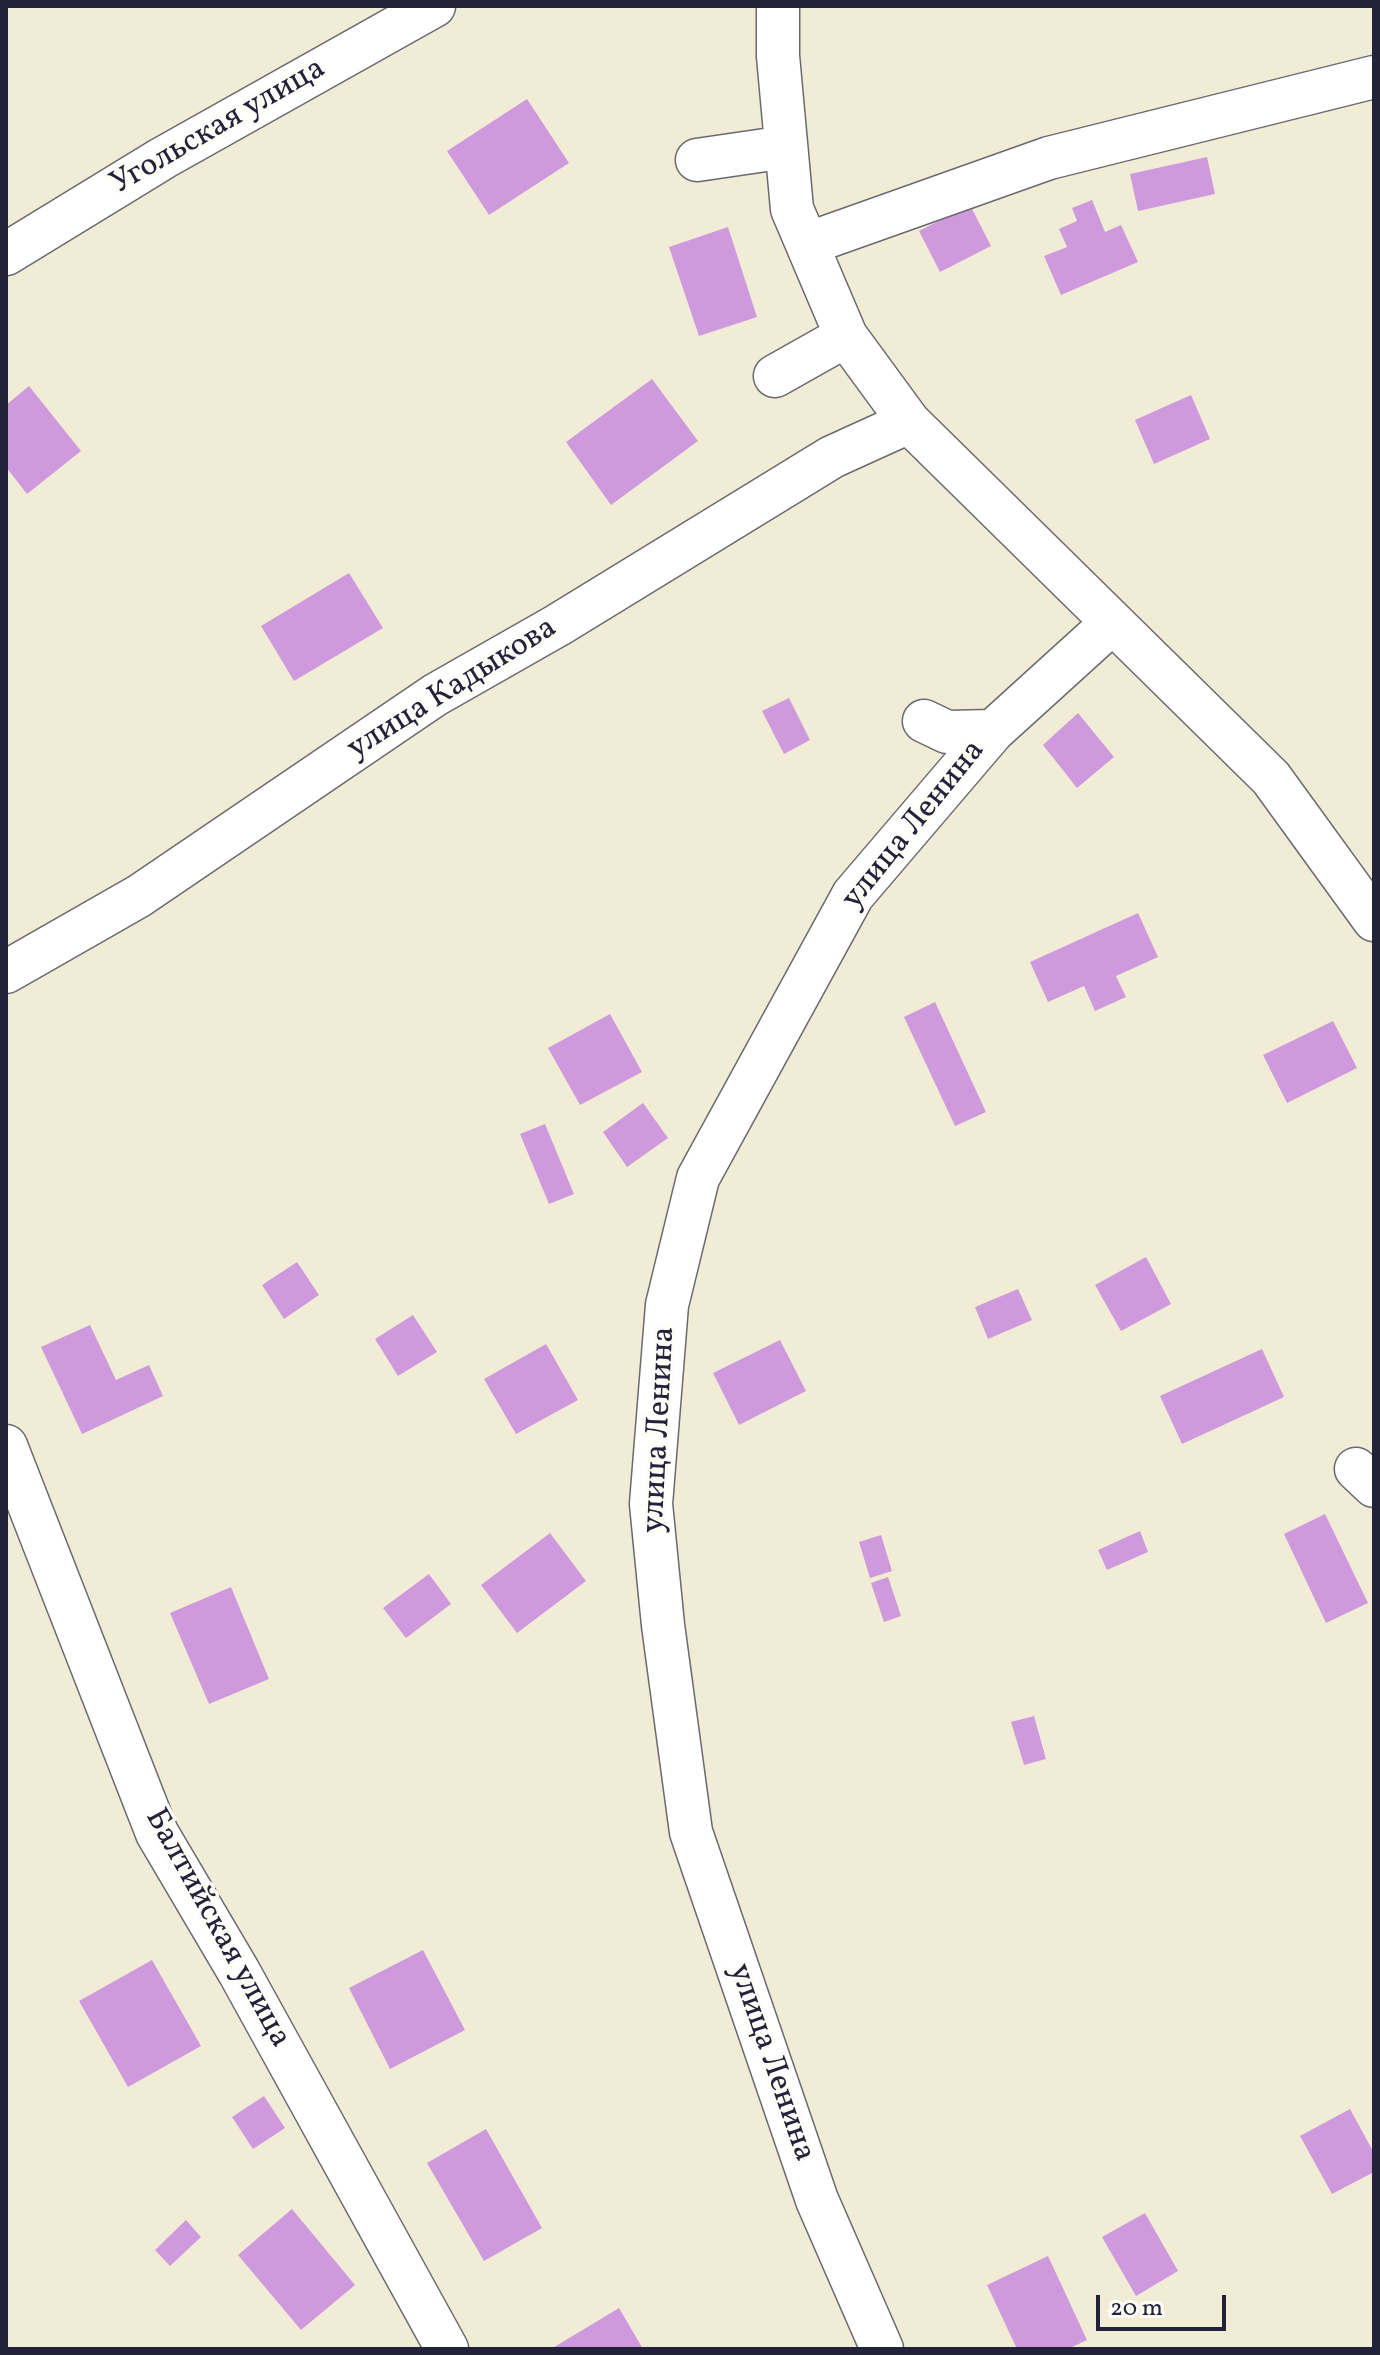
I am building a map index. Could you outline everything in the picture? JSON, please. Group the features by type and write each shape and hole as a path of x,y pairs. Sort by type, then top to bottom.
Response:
{"street":[{"name":"Угольская улица","path":"6,254 163,158 434,6"},
{"path":"778,6 792,209 846,336 909,422 1271,778 1374,920"},
{"path":"807,244 1049,158 1374,77"},
{"path":"697,160 786,147"},
{"path":"775,376 846,336"},
{"name":"улица Кадыкова","path":"6,972 139,896 435,695 647,571 832,457 909,422"},
{"name":"улица Ленина","path":"882,2349 817,2200 691,1832 663,1625 651,1504 655,1418 667,1305 698,1178 853,895 993,731 1112,623"},
{"path":"924,721 947,732 993,731"},
{"name":"Балтийская улица","path":"6,1446 157,1833 447,2349"}],"building":[{"path":"527,99 569,163 489,215 447,151"},
{"path":"1207,157 1215,194 1138,211 1130,174"},
{"path":"1092,200 1105,232 1121,225 1138,262 1061,295 1044,256 1067,247 1059,229 1077,221 1072,208"},
{"path":"970,205 991,246 940,272 919,231"},
{"path":"728,227 757,317 699,336 669,247"},
{"path":"652,379 698,441 611,505 566,442"},
{"path":"29,386 81,451 27,494 6,467 6,405"},
{"path":"1191,395 1210,439 1154,464 1135,420"},
{"path":"349,573 383,628 294,681 261,626"},
{"path":"789,698 810,740 784,754 762,711"},
{"path":"1078,713 1114,757 1077,788 1043,745"},
{"path":"1138,913 1158,957 1116,976 1126,997 1095,1011 1084,986 1048,1002 1030,962"},
{"path":"935,1002 986,1112 955,1126 904,1017"},
{"path":"610,1014 642,1072 580,1105 548,1048"},
{"path":"1333,1021 1357,1068 1287,1103 1263,1055"},
{"path":"643,1103 668,1138 627,1167 603,1132"},
{"path":"545,1124 574,1194 549,1204 520,1134"},
{"path":"1146,1257 1171,1304 1121,1331 1095,1285"},
{"path":"297,1262 319,1295 284,1319 262,1285"},
{"path":"1018,1289 1032,1320 988,1339 975,1307"},
{"path":"413,1315 437,1352 398,1376 375,1339"},
{"path":"90,1325 116,1380 149,1365 163,1396 82,1434 41,1347"},
{"path":"780,1340 806,1391 739,1425 713,1373"},
{"path":"546,1344 578,1400 516,1434 484,1379"},
{"path":"1262,1349 1284,1397 1182,1444 1160,1396"},
{"path":"1325,1514 1368,1603 1326,1623 1284,1534"},
{"path":"1140,1531 1148,1552 1107,1570 1098,1550"},
{"path":"550,1533 586,1581 517,1633 481,1585"},
{"path":"881,1535 892,1571 870,1578 859,1542"},
{"path":"429,1574 451,1604 406,1638 383,1608"},
{"path":"888,1577 901,1616 884,1622 871,1583"},
{"path":"231,1587 269,1679 209,1704 170,1613"},
{"path":"1034,1716 1046,1759 1024,1765 1011,1722"},
{"path":"423,1950 465,2030 390,2069 349,1988"},
{"path":"152,1960 201,2046 128,2087 79,2001"},
{"path":"264,2096 285,2128 253,2149 232,2117"},
{"path":"1350,2109 1374,2153 1374,2172 1332,2194 1300,2136"},
{"path":"486,2129 542,2228 484,2261 427,2163"},
{"path":"292,2209 355,2285 301,2330 238,2255"},
{"path":"1145,2213 1178,2271 1136,2296 1102,2237"},
{"path":"186,2220 201,2237 170,2266 155,2250"},
{"path":"1048,2256 1087,2340 1068,2349 1017,2349 987,2285"},
{"path":"619,2308 643,2349 551,2349"}]}
